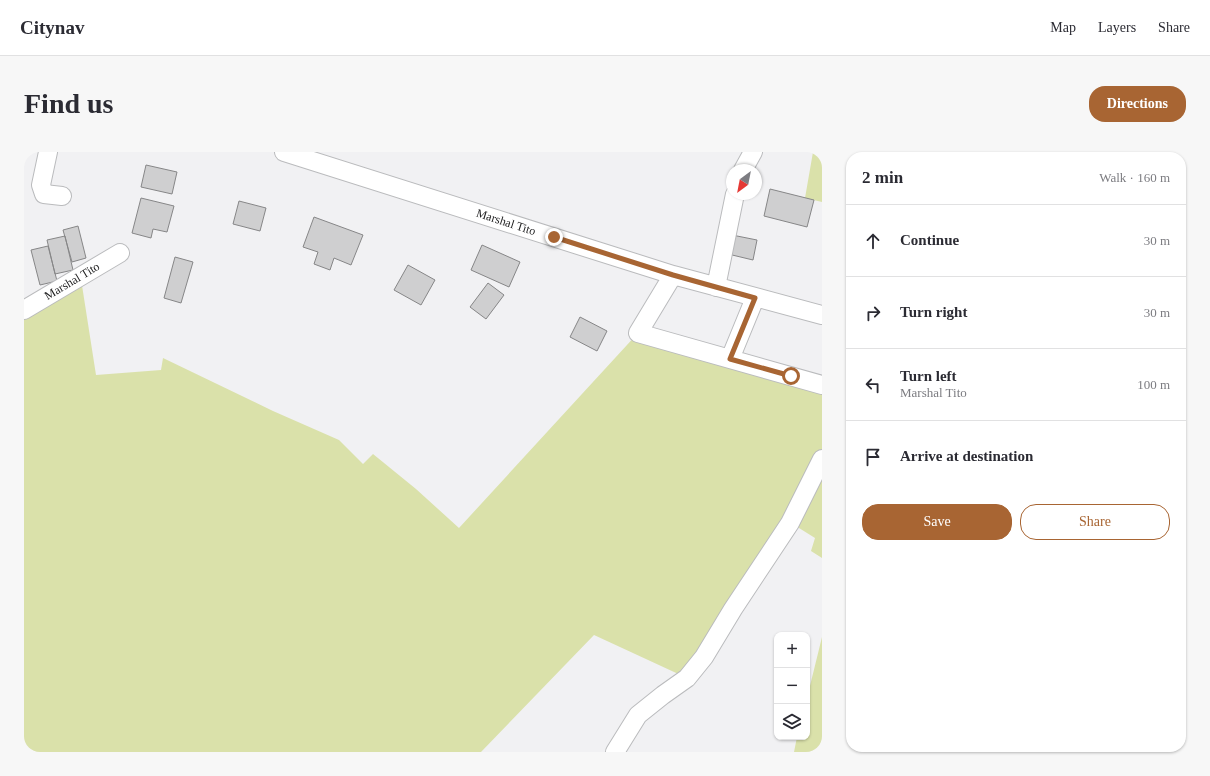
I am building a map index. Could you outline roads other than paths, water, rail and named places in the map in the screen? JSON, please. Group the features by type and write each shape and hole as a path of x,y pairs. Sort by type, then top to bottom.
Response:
{"street":[{"path":"48,152 41,185 44,194 62,196"},
{"name":"Marshal Tito","path":"284,152 673,275 822,315"},
{"path":"746,164 753,152"},
{"path":"716,287 734,200"},
{"name":"Marshal Tito","path":"24,310 120,253"},
{"path":"673,275 638,333 822,385"},
{"path":"730,359 755,298"},
{"path":"614,752 638,715 687,678 704,658 733,609 790,523 822,458"}]}
